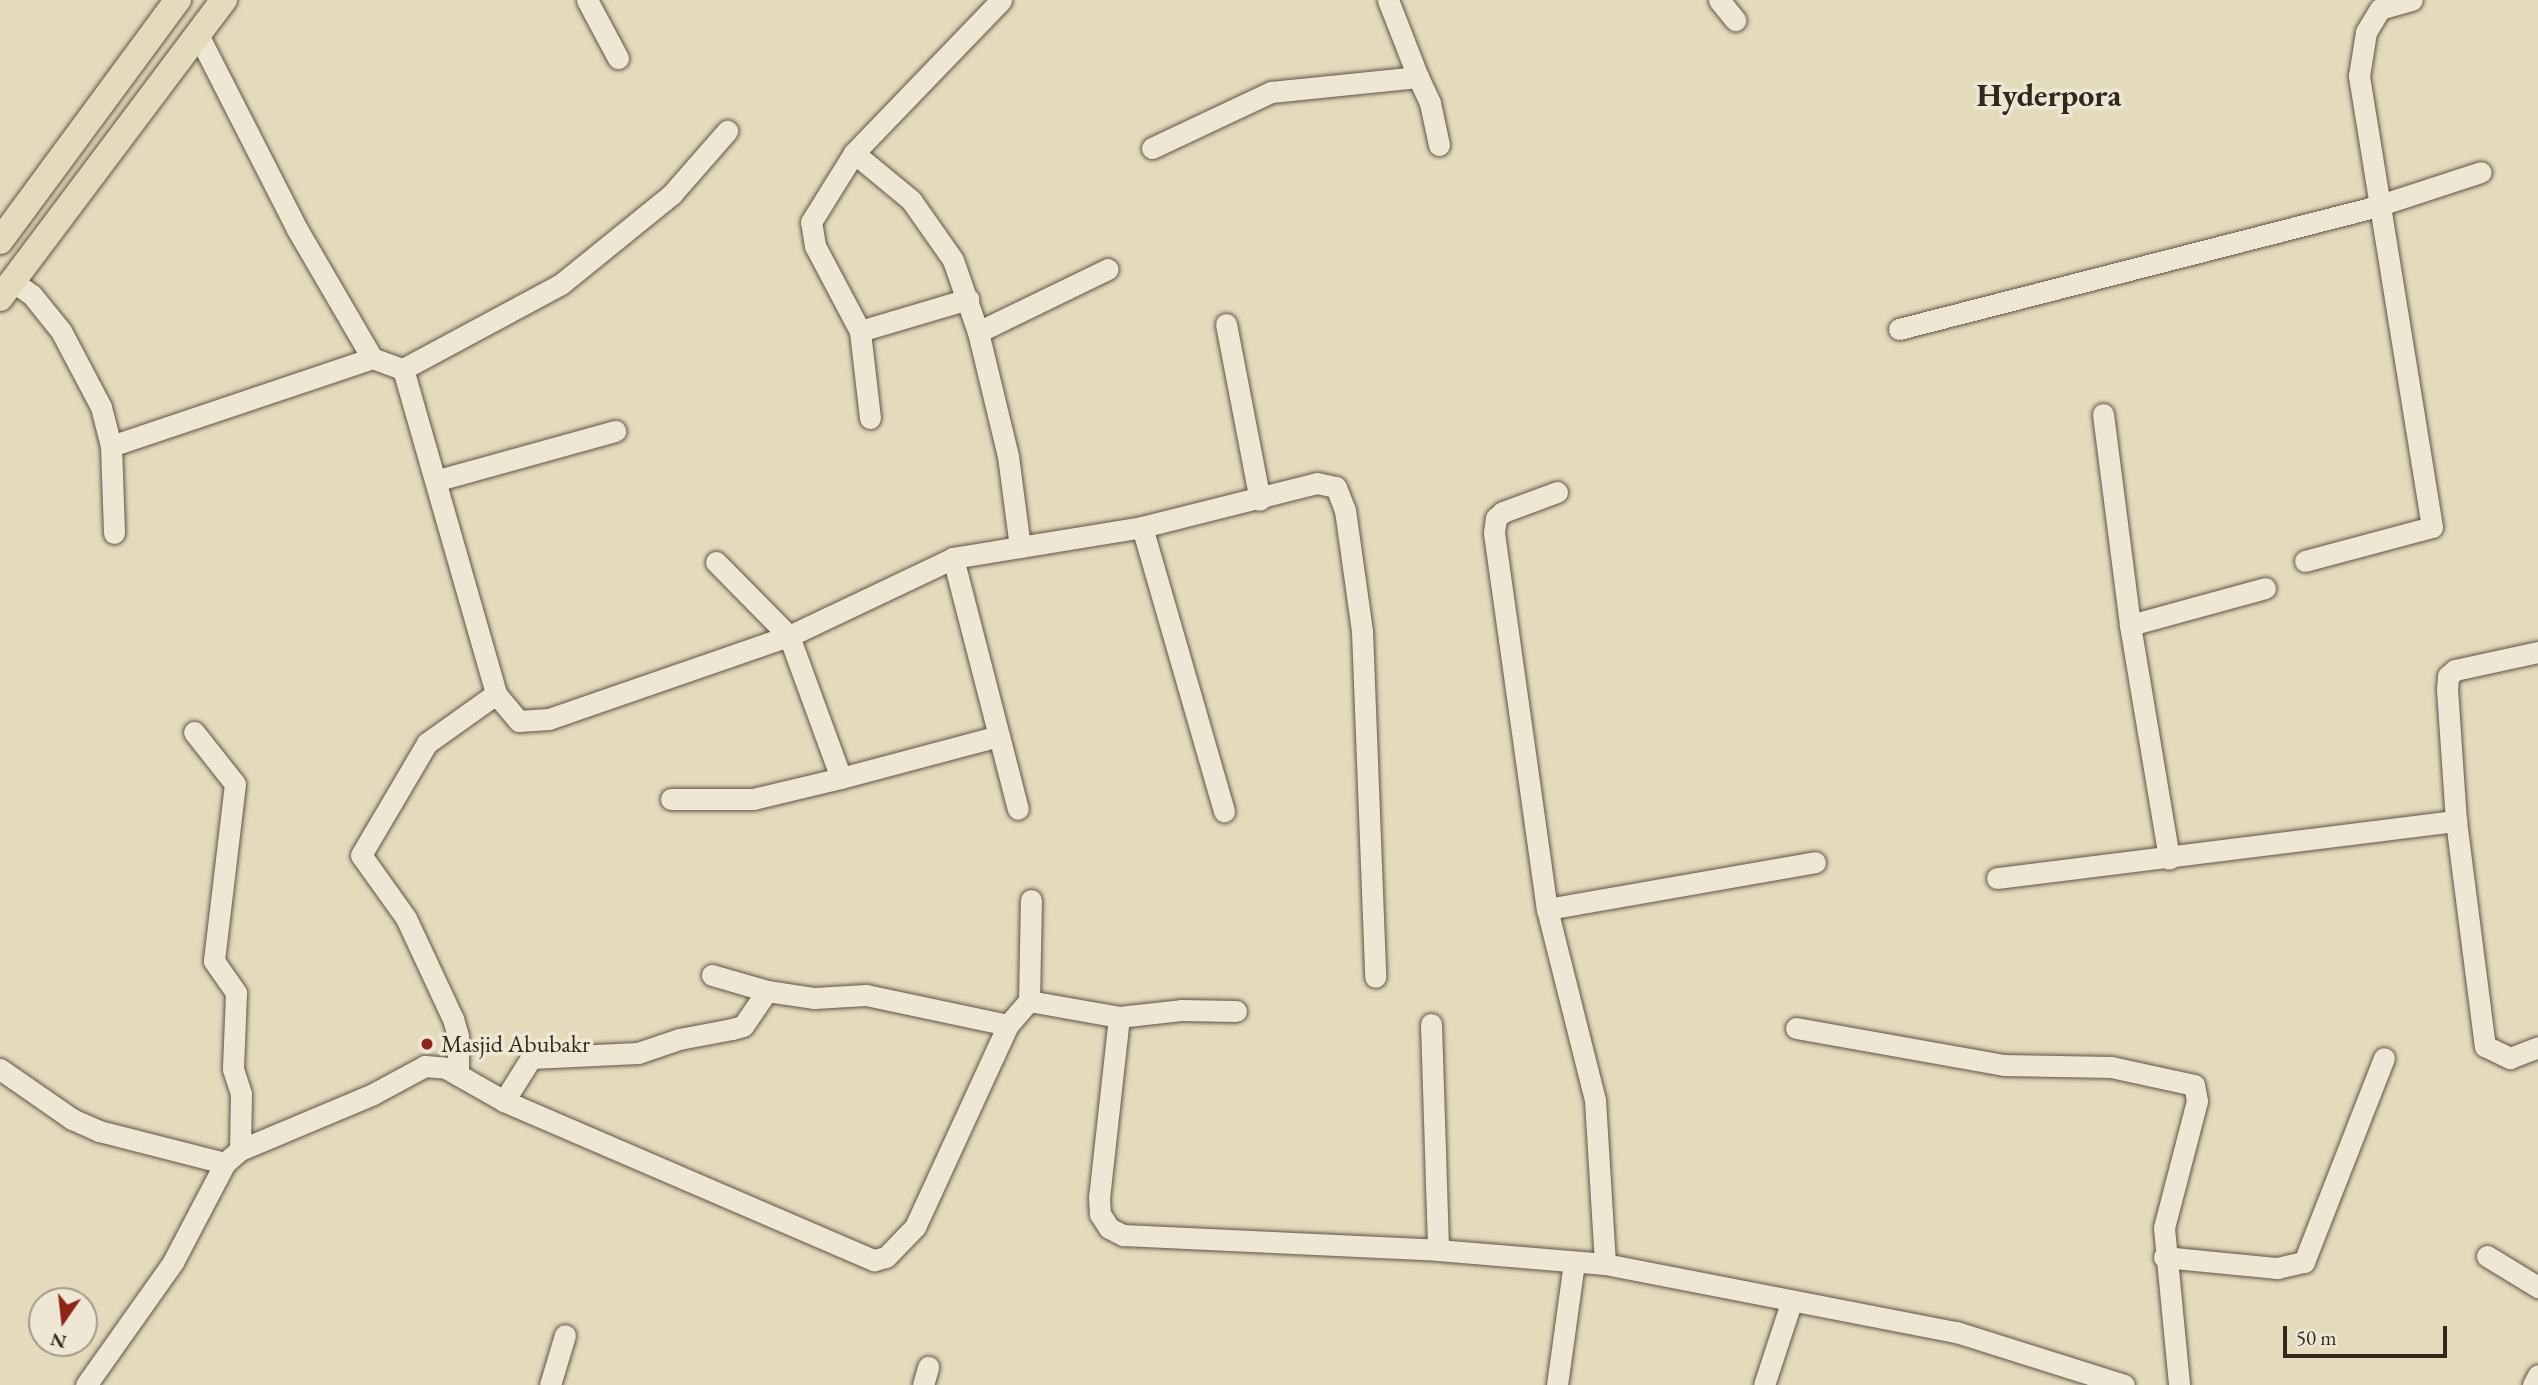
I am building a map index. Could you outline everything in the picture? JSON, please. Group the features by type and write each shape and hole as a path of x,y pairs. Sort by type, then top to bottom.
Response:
{"main road":[{"path":"0,241 178,0"},
{"path":"6,290 224,0"}],"street":[{"path":"587,0 618,58"},
{"path":"870,418 860,331 811,233 817,208 854,153 1001,0"},
{"path":"1388,0 1430,103 1439,145"},
{"path":"1719,0 1735,20"},
{"path":"2305,561 2432,527 2360,95 2361,61 2366,32 2380,9 2413,0"},
{"path":"197,33 297,229 372,358"},
{"path":"1152,148 1272,92 1418,77"},
{"path":"111,446 372,358 403,369 561,284 601,257 672,194 727,131"},
{"path":"854,153 893,183 923,215 953,260 978,332 1008,456 1020,547"},
{"path":"1899,329 2377,206 2481,173"},
{"path":"978,332 1108,269"},
{"path":"6,290 32,295 61,331 86,373 111,446 114,533"},
{"path":"860,331 968,299"},
{"path":"1226,324 1260,500"},
{"path":"403,369 438,480 496,694 519,721 549,719 789,636 953,558 1142,527 1260,500 1317,483 1336,487 1342,496 1362,631 1375,977"},
{"path":"2103,414 2130,625 2169,859"},
{"path":"438,480 615,431"},
{"path":"1558,492 1503,512 1494,523 1547,908 1595,1100 1605,1264"},
{"path":"1142,527 1224,811"},
{"path":"953,558 1017,809"},
{"path":"716,562 789,636 841,778"},
{"path":"2130,625 2265,588"},
{"path":"2538,652 2455,670 2448,677 2456,821 2485,1046 2510,1058 2538,1047"},
{"path":"458,1075 458,1036 453,1019 406,918 361,855 427,743 496,694"},
{"path":"86,1385 173,1262 232,1156 241,1094 233,1069 236,993 214,961 235,784 194,732"},
{"path":"671,799 753,799 999,736"},
{"path":"1997,878 2169,859 2456,821"},
{"path":"1547,908 1815,862"},
{"path":"0,1069 72,1119 99,1131 232,1156 373,1094 425,1066 446,1068 504,1101 874,1260 886,1257 915,1227 1008,1025 1029,1000 1031,900"},
{"path":"712,975 767,991 814,998 866,995 1008,1025"},
{"path":"504,1101 531,1058 619,1055 743,1026 767,991"},
{"path":"1029,1000 1119,1017 1181,1010 1236,1012"},
{"path":"1119,1017 1099,1197 1100,1214 1109,1228 1123,1235 1438,1250 1605,1264 1956,1332 2123,1385"},
{"path":"1430,1024 1438,1250"},
{"path":"1796,1028 2004,1065 2111,1067 2189,1081 2197,1101 2167,1216 2164,1257 2179,1385"},
{"path":"2164,1257 2277,1268 2304,1262 2384,1058"},
{"path":"2487,1256 2538,1287"},
{"path":"1557,1385 1574,1262"},
{"path":"1764,1385 1792,1300"},
{"path":"550,1385 565,1335"},
{"path":"2533,1385 2538,1375"}],"place":[{"name":"Masjid Abubakr","path":"427,1044"}],"district":[{"name":"Hyderpora","path":"2049,95"}]}
